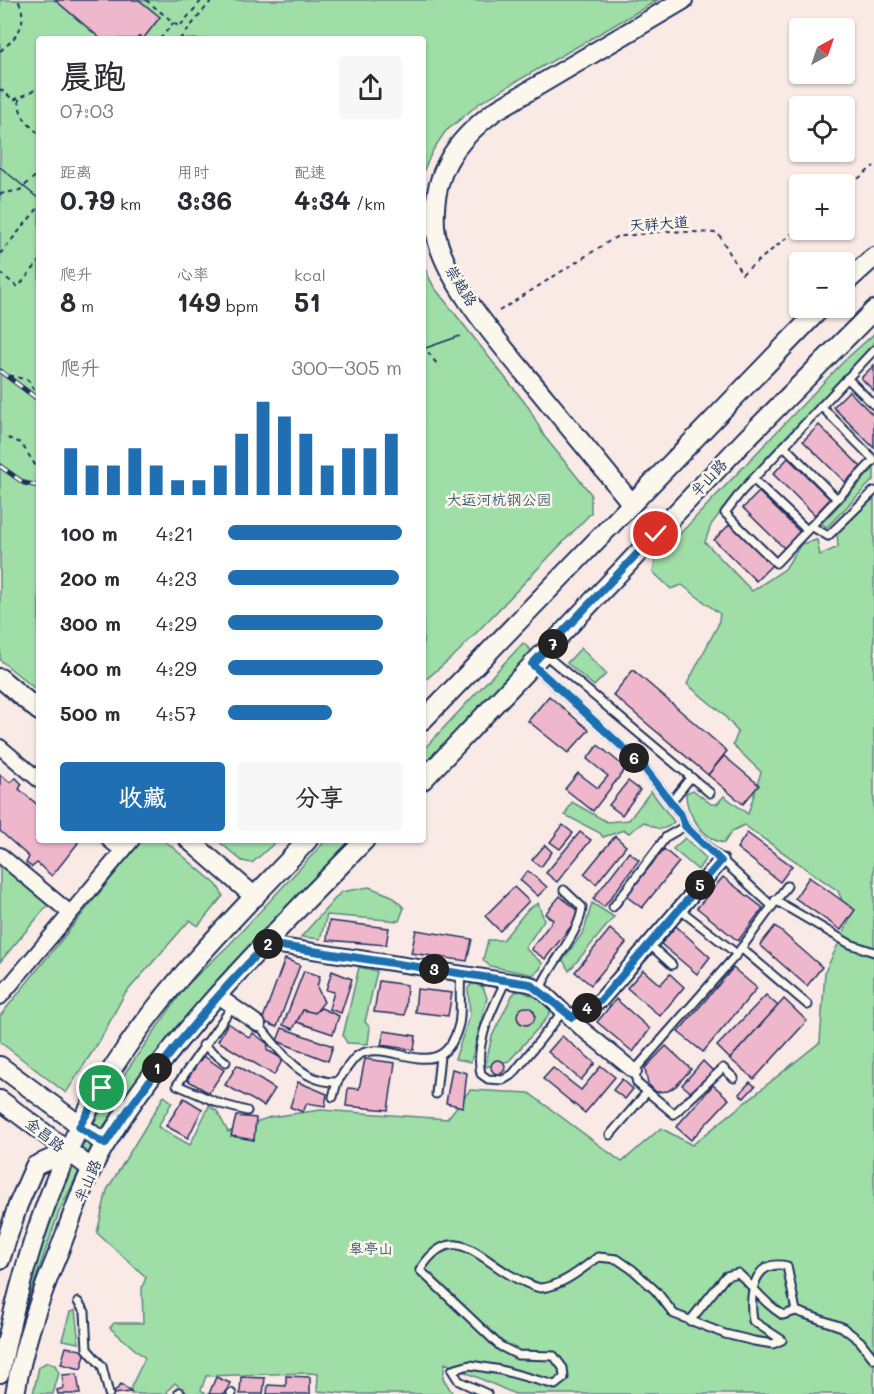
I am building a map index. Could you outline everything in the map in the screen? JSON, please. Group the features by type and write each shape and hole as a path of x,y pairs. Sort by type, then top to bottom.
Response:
{"main road":[{"name":"崇越路","path":"632,504 490,330 447,266 435,227 438,182 454,148 479,123 683,0"},
{"path":"855,274 874,257"},
{"name":"半山路","path":"426,777 746,438 874,310"},
{"path":"426,717 811,318"},
{"path":"0,678 36,708"},
{"path":"192,843 255,897"},
{"name":"半山路","path":"0,1373 24,1268 66,1152 79,1127 125,1049 171,989 305,843"},
{"name":"半山路","path":"15,1394 43,1289 92,1169 105,1144 145,1084 217,995 363,843"},
{"name":"金昌路","path":"0,1066 79,1127 105,1144"},
{"name":"金昌路","path":"0,1100 66,1152 92,1169"},
{"path":"0,1260 18,1204 35,1166 66,1152"}],"street":[{"path":"0,747 36,777"},
{"path":"113,843 123,851"},
{"path":"0,997 130,843"},
{"path":"0,855 70,913"},
{"path":"568,1013 600,1001 721,861"},
{"path":"267,944 530,984 540,989 568,1013 581,1028 634,1071"},
{"path":"217,995 258,1024"}],"lane":[{"path":"820,406 874,460 776,563 725,513 783,446 820,406 874,350"},
{"path":"847,378 874,405"},
{"path":"783,446 837,499"},
{"path":"753,479 809,528 828,536 874,491"},
{"path":"538,659 710,793"},
{"path":"538,659 642,765 681,815 685,826 721,861 773,903 850,945 874,952"},
{"path":"671,802 691,777"},
{"path":"613,907 666,837 685,826"},
{"path":"734,1078 723,1068 674,1114 637,1083 634,1071 739,951 787,886"},
{"path":"540,989 549,968 581,921 582,907 564,890"},
{"path":"679,909 739,951 808,1005"},
{"path":"649,944 672,966"},
{"path":"333,1097 337,1082 358,1056 370,1052 428,1058 440,1056 450,1047 460,1022 458,992 461,973"},
{"path":"506,980 485,1026 479,1064 481,1074 488,1078 503,1080 513,1074 568,1013"},
{"path":"232,1007 203,1045 177,1085 220,1104 247,1111"},
{"path":"258,1024 298,1071 324,1082 337,1082"},
{"path":"203,1045 226,1062"},
{"path":"436,1094 440,1056"},
{"path":"610,1135 647,1092"},
{"path":"487,1394 459,1382 452,1370 470,1365 501,1370 555,1385 564,1378 563,1368 554,1356 518,1355 500,1346 420,1270 431,1253 448,1243 465,1246 511,1277 540,1288 565,1280 598,1257 617,1259 656,1291 674,1314 725,1335 773,1344 782,1340 753,1321 750,1302 753,1287 763,1269 775,1263 787,1266 796,1311"},
{"path":"690,1320 726,1276 738,1273 753,1287 765,1304 783,1315 796,1311 842,1327 860,1341 874,1359"},
{"path":"78,1302 85,1312 87,1349 102,1366 109,1394"}],"path":[{"path":"0,51 13,41 22,26 23,11 18,0"},
{"path":"146,0 179,27 202,0"},
{"path":"182,36 212,0"},
{"path":"162,36 173,23"},
{"path":"0,89 14,100 36,89"},
{"path":"19,99 19,110 25,121 36,131"},
{"path":"855,181 874,166"},
{"path":"0,194 20,190 36,176"},
{"path":"0,254 36,211"},
{"name":"天祥大道","path":"499,311 616,237 665,231 718,233 742,274 789,236"},
{"path":"0,273 18,287 36,266"},
{"path":"426,349 439,367"},
{"path":"0,373 28,380 36,394"},
{"path":"8,438 21,443 36,466"}],"green space":[{"path":"0,0 658,0 481,102 445,132 426,165 426,36 36,36 36,690 0,660"},
{"name":"大运河杭钢公园","path":"426,271 434,287 529,408 544,436 591,494 591,513 458,652 426,679"},
{"name":"皋亭山","path":"874,334 874,343 735,493 711,525 705,542 752,591 785,569 801,544 817,540 820,555 838,547 837,532 874,498 874,1394 515,1394 445,1363 443,1378 453,1394 353,1394 317,1391 318,1374 310,1373 206,1376 201,1390 206,1394 188,1394 175,1383 167,1391 168,1394 131,1394 131,1387 145,1358 110,1328 114,1323 143,1323 142,1288 146,1277 97,1233 107,1190 164,1096 172,1102 158,1127 190,1145 209,1106 217,1111 228,1132 270,1117 321,1110 447,1119 470,1090 529,1093 622,1162 661,1128 692,1145 820,1042 825,972 850,919 838,891 744,825 732,831 724,843 709,837 692,816 686,793 693,790 711,804 717,804 724,796 748,814 761,772 733,745 738,732 723,714 687,684 718,625 720,614 682,585 671,589 653,572 655,560 845,360"},
{"path":"874,468 874,479 827,527 821,524"},
{"path":"523,643 533,652 426,764 426,747"},
{"path":"581,648 606,674 594,686 567,663"},
{"path":"651,791 674,822 666,828 656,828 644,822 629,833 624,830 603,837 600,833 565,815 572,802 607,822 629,820"},
{"path":"685,838 706,858 698,870 673,849"},
{"path":"140,843 168,843 217,885 223,896 198,926 190,920 124,995 100,1040 66,1093 0,1042 0,1016"},
{"path":"221,843 275,843 252,863 242,861"},
{"path":"323,843 350,843 175,1028 97,1135 59,1212 18,1329 41,1235 104,1103 186,986 229,945"},
{"path":"0,865 48,905 0,962"},
{"path":"369,887 392,896 404,908 399,921 327,915 320,939 301,937 341,892"},
{"path":"538,903 544,920 525,948 542,963 540,969 533,975 490,966 483,960 488,940 503,940 528,909"},
{"path":"592,903 614,917 569,971 563,960 584,931"},
{"path":"359,967 377,971 365,1022 370,1027 368,1044 347,1043 343,1036"},
{"path":"473,983 483,987 487,998 471,1062 455,1059 470,1015 468,988"},
{"path":"522,991 546,1002 551,1009 547,1018 509,1061 485,1067 492,1036 512,996 515,992"},
{"path":"75,1310 79,1343 62,1340 70,1312"},
{"path":"47,1362 55,1365 59,1373 53,1394 33,1394 39,1367"}],"building":[{"path":"55,0 139,0 160,17 145,36 97,36"},
{"path":"874,365 874,391 861,378"},
{"path":"849,391 874,416 874,448 833,407"},
{"path":"819,425 861,467 845,482 803,441"},
{"path":"788,458 830,499 815,515 773,474"},
{"path":"759,492 801,533 785,549 743,508"},
{"path":"730,524 772,565 756,581 714,540"},
{"path":"633,670 727,751 708,775 613,695"},
{"path":"549,696 589,730 568,753 528,721"},
{"path":"598,745 626,768 593,811 565,789 578,773 598,788 608,776 587,759"},
{"path":"724,756 759,785 743,804 708,775"},
{"path":"0,775 10,782 16,778 22,784 19,789 36,803 36,843 78,843 52,876 37,863 32,867 26,863 29,857 0,831"},
{"path":"628,781 640,790 622,815 609,805"},
{"path":"563,825 573,833 560,849 550,842"},
{"path":"580,832 591,840 557,882 546,873"},
{"path":"747,833 792,866 780,882 737,848"},
{"path":"615,836 626,846 596,884 584,874"},
{"path":"545,845 552,852 541,867 532,860"},
{"path":"664,849 679,862 642,908 626,896"},
{"path":"629,852 639,860 604,907 593,899"},
{"path":"528,871 547,887 538,896 520,880"},
{"path":"723,877 763,908 738,941 697,908"},
{"path":"809,877 855,910 841,930 795,898"},
{"path":"514,887 529,901 500,931 485,916"},
{"path":"560,896 581,914 545,959 531,949 553,920 545,914"},
{"path":"329,921 389,928 386,945 327,940"},
{"path":"676,926 710,957 697,974 661,944"},
{"path":"775,926 822,967 807,986 760,945"},
{"path":"610,929 626,943 591,985 575,972"},
{"path":"416,930 472,939 467,961 411,953"},
{"path":"285,959 300,965 277,1027 262,1021"},
{"path":"733,968 757,988 703,1052 678,1032"},
{"path":"643,970 660,985 670,974 684,987 660,1016 627,988"},
{"path":"304,971 320,976 317,987 324,1002 315,1013 303,1010 293,1029 283,1025"},
{"path":"332,971 352,979 341,1013 329,1009 334,992 326,990"},
{"path":"379,981 407,985 405,1015 374,1012"},
{"path":"417,989 452,993 448,1016 415,1012"},
{"path":"766,995 778,1006 730,1059 717,1046"},
{"path":"616,999 650,1029 633,1052 597,1022"},
{"path":"784,999 807,1021 754,1079 730,1059"},
{"path":"526,1007 532,1010 535,1016 532,1022 526,1025 520,1022 517,1016 520,1010"},
{"path":"321,1008 339,1016 333,1034 297,1022 303,1010 315,1013"},
{"path":"228,1023 250,1038 253,1033 268,1044 267,1050 283,1059 274,1075 218,1041"},
{"path":"282,1028 333,1046 328,1061 277,1041"},
{"path":"384,1031 416,1036 414,1050 381,1045"},
{"path":"562,1036 595,1063 581,1080 548,1052"},
{"path":"666,1046 691,1069 676,1086 668,1091 656,1092 648,1084 645,1068"},
{"path":"202,1055 224,1070 209,1093 187,1080"},
{"path":"365,1059 395,1063 388,1110 346,1106 348,1088 359,1089"},
{"path":"495,1060 501,1060 505,1067 501,1074 495,1074 491,1070 491,1064"},
{"path":"703,1061 714,1072 693,1094 682,1085"},
{"path":"237,1065 275,1089 264,1106 225,1085"},
{"path":"601,1066 615,1077 585,1113 543,1079 553,1068 581,1090"},
{"path":"452,1069 467,1073 463,1107 446,1103"},
{"path":"622,1079 633,1089 625,1099 613,1090"},
{"path":"298,1082 327,1094 325,1106 307,1103 303,1112 290,1107"},
{"path":"750,1082 755,1086 744,1098 739,1094"},
{"path":"713,1085 729,1099 691,1140 676,1127"},
{"path":"184,1098 202,1109 188,1138 166,1126"},
{"path":"236,1116 256,1118 254,1140 231,1136"},
{"path":"66,1347 86,1351 81,1369 61,1364"},
{"path":"77,1374 80,1394 58,1394 57,1390 64,1388 62,1375"},
{"path":"286,1376 310,1377 310,1394 267,1394 268,1385 286,1386"},
{"path":"216,1377 230,1383 225,1394 209,1394"},
{"path":"241,1377 265,1378 263,1394 240,1394"},
{"path":"121,1384 131,1392 113,1394"}],"tram line":[{"path":"0,167 36,197"},
{"path":"426,348 460,336"}],"railway":[{"path":"0,371 36,398"},
{"path":"0,466 24,483 36,485"}],"route":[{"path":"102,1088 79,1127 105,1144 145,1084 217,995 267,944 530,984 540,989 572,1017 600,1001 721,861 685,826 681,815 642,765 532,664 656,534"}]}
